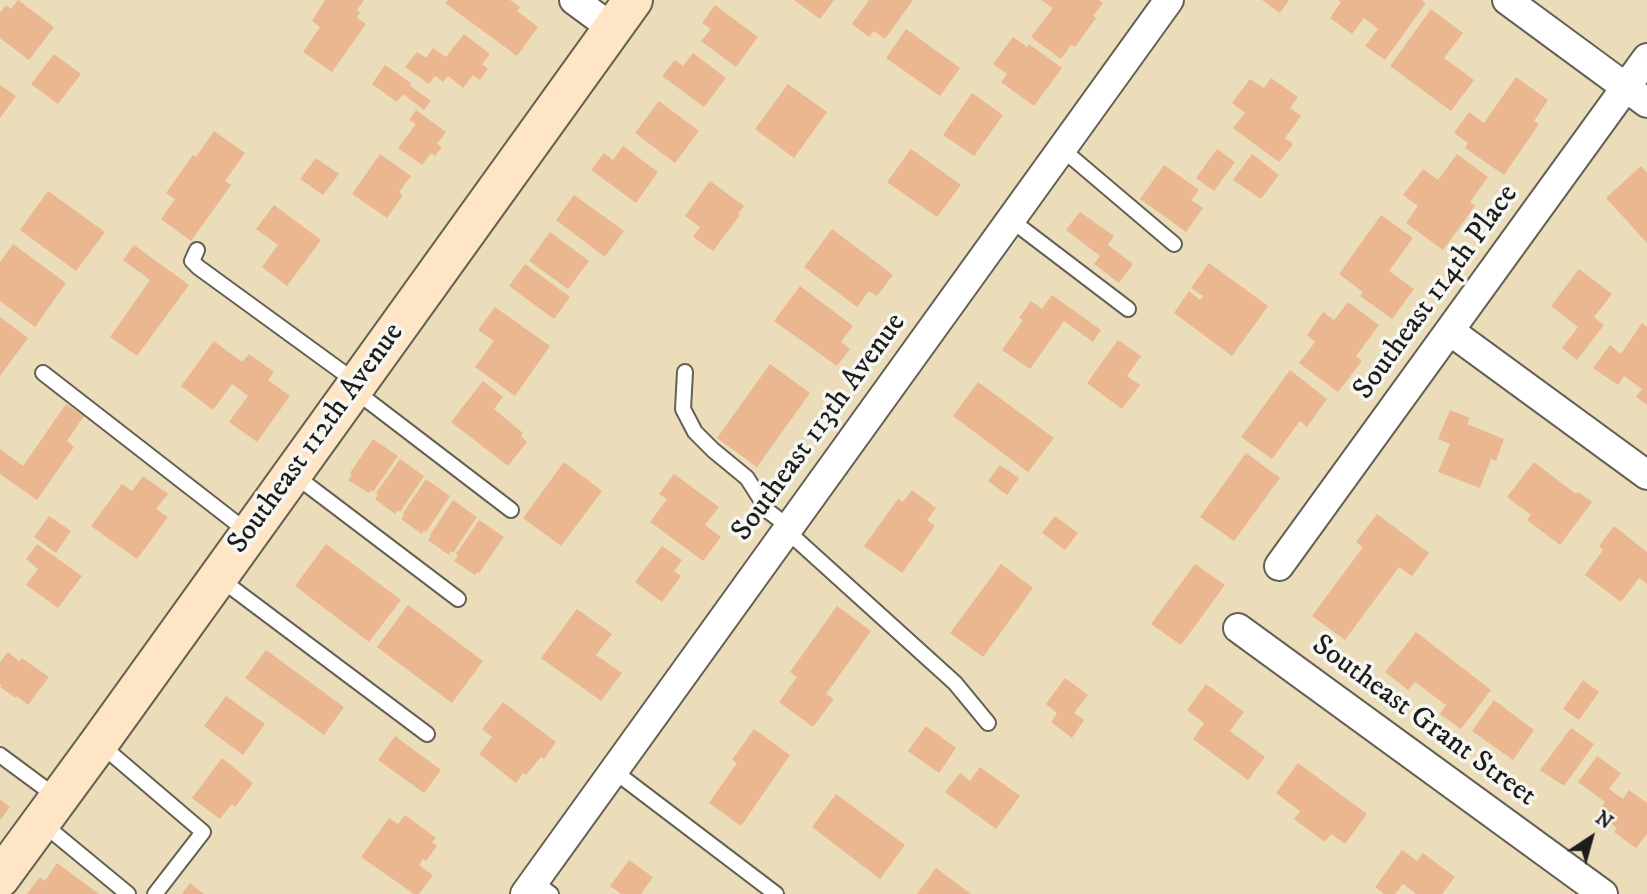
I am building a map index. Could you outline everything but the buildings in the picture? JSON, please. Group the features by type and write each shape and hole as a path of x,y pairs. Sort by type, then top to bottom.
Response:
{"main road":[{"name":"Southeast 112th Avenue","path":"2,870 99,743 623,14"}],"street":[{"path":"574,0 623,14"},
{"name":"Southeast 113th Avenue","path":"537,890 614,771 1169,0"},
{"path":"1507,0 1637,96"},
{"name":"Southeast 114th Place","path":"1279,566 1450,331 1637,96 1647,58"},
{"path":"1450,331 1647,475"},
{"name":"Southeast Grant Street","path":"1238,628 1603,894"}],"lane":[{"path":"1062,149 1174,244"},
{"path":"1011,220 1128,309"},
{"path":"197,250 192,261 198,267 355,386 511,510"},
{"path":"685,372 683,409 695,432 747,478 768,510 955,683 988,723"},
{"path":"43,373 249,534"},
{"path":"292,473 458,599"},
{"path":"218,577 427,734"},
{"path":"99,743 203,832 155,894"},
{"path":"0,755 128,894"},
{"path":"614,771 776,894"}]}
